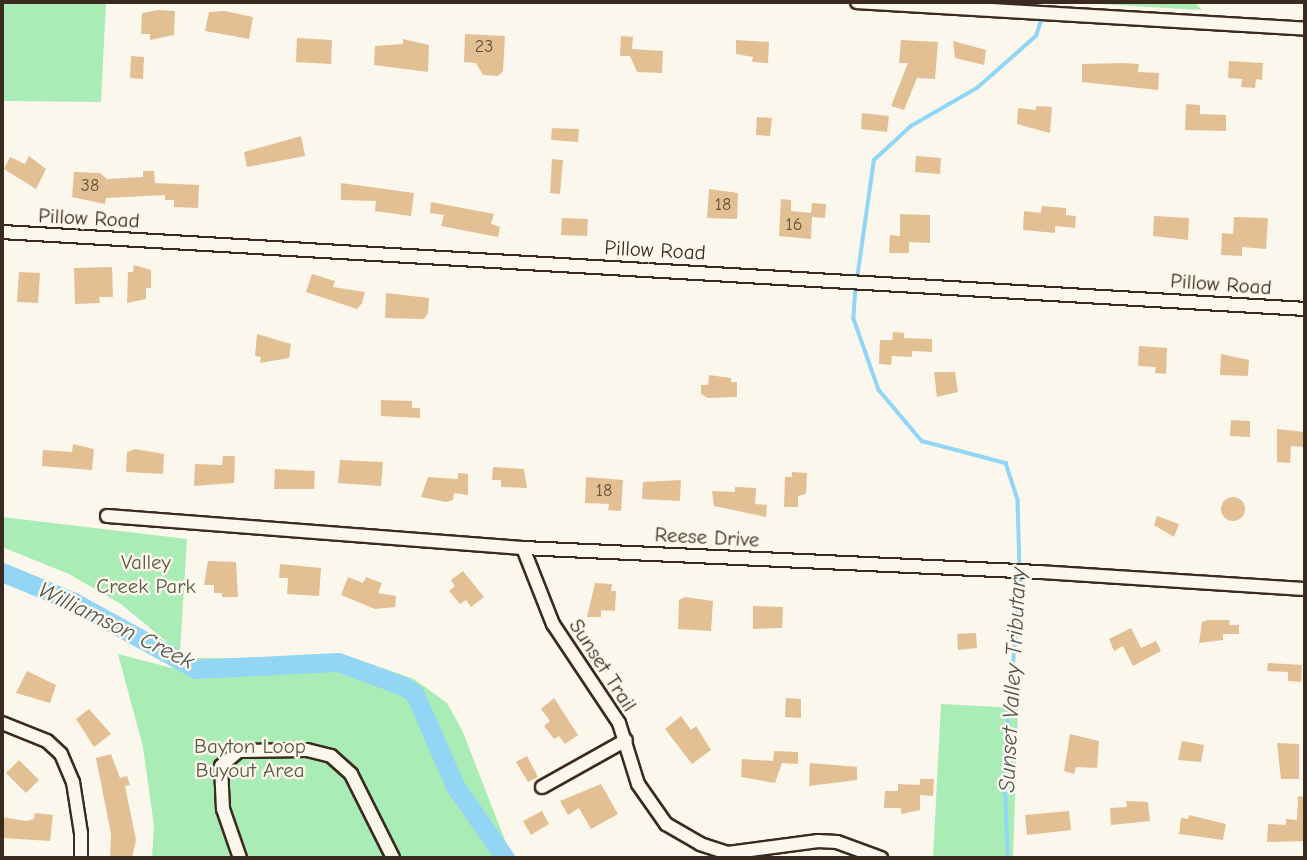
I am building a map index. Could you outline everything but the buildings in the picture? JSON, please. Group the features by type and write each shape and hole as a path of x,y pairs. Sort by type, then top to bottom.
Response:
{"street":[{"path":"857,2 1305,29"},
{"name":"Pillow Road","path":"2,232 1305,309"},
{"name":"Reese Drive","path":"107,516 523,548 1040,572 1305,589"},
{"name":"Sunset Trail","path":"523,548 553,624 626,740 638,783 655,812 666,824 700,844 739,853 836,842 881,858"},
{"path":"2,723 47,741 61,754 73,782 81,833 80,858"},
{"path":"542,787 626,740"},
{"path":"240,858 223,809 221,766 239,751 307,750 331,756 351,774 393,858"}],"green space":[{"path":"2,2 106,2 101,102 2,101"},
{"path":"1065,2 1194,2 1202,10"},
{"name":"Bayton Loop Buyout Area","path":"2,517 187,539 180,652 197,658 357,659 414,679 447,703 462,730 512,858 152,858 154,826 143,747 118,654 172,668 179,652 121,604 69,574 2,547"},
{"path":"941,704 1018,708 1013,858 933,858"}],"waterway":[{"name":"Sunset Valley Tributary","path":"857,279 874,160 911,126 977,88 1036,36 1042,17"},
{"name":"Sunset Valley Tributary","path":"856,287 854,319 879,390 922,441 1006,463 1018,501 1020,567"},
{"name":"Williamson Creek","path":"2,572 74,602 196,669 338,662 403,686 415,694 455,786 505,858"},
{"name":"Sunset Valley Tributary","path":"1008,858 1004,765 1021,575"}],"park label":[{"name":"Valley Creek Park","path":"146,574"}]}
